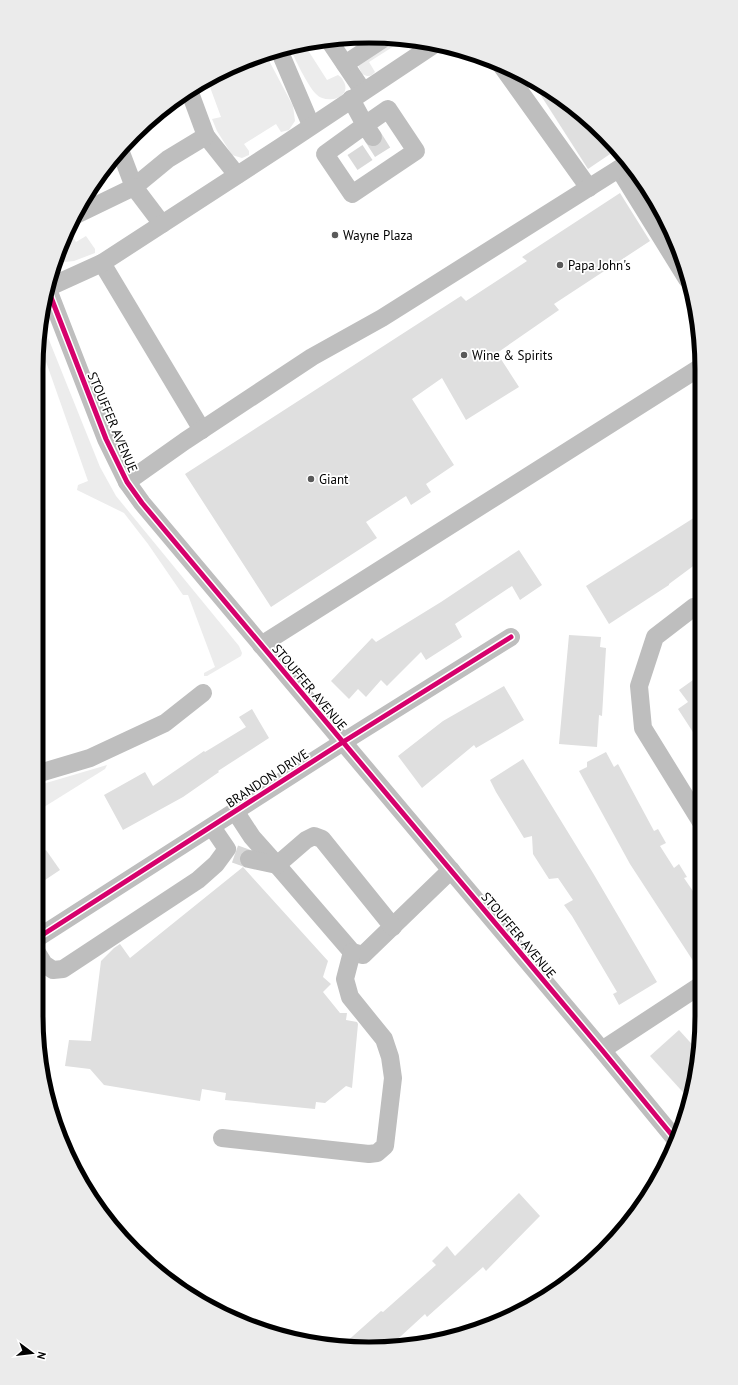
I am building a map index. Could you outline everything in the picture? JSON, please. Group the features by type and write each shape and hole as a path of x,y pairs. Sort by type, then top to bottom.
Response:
{"street":[{"path":"345,64 376,43"},
{"path":"332,45 345,64 369,131"},
{"path":"54,285 102,262 428,48"},
{"path":"281,55 312,125"},
{"path":"508,75 589,188"},
{"path":"191,96 206,136 237,175"},
{"path":"388,109 416,152 389,162 371,174 352,194 325,154 351,143 369,131 388,109"},
{"path":"84,211 134,187 168,160 206,136"},
{"path":"122,156 134,187 162,224"},
{"path":"127,482 312,357 382,318 623,166 677,261"},
{"path":"102,262 202,430"},
{"name":"STOUFFER AVENUE","path":"51,298 106,439 127,482 142,503 672,1135"},
{"path":"261,645 695,371"},
{"path":"695,607 655,636 639,686 643,728 695,812"},
{"name":"BRANDON DRIVE","path":"43,936 342,742 511,637"},
{"path":"43,772 90,758 165,723 203,693"},
{"path":"235,811 252,837 352,952 363,955 451,870"},
{"path":"212,827 237,854 277,865"},
{"path":"277,865 306,840 314,836 322,839 393,927"},
{"path":"43,962 52,970 63,969 198,880 216,864 237,854"},
{"path":"222,1138 369,1154 377,1153 385,1146 393,1078 390,1057 384,1039 350,997 345,980 352,952"},
{"path":"602,1050 695,995"}],"shaded area":[{"path":"385,44 396,45 369,62 375,72 371,76 362,74 358,65 359,61"},
{"path":"307,49 327,80 338,75 342,79 346,88 341,96 326,99 316,94 309,85 292,52"},
{"path":"268,59 293,106 295,121 289,130 281,132 276,124 244,144 249,151 249,155 242,158 232,155 217,131 212,119 221,117 209,85 244,68"},
{"path":"72,236 76,242 86,236 95,249 95,253 74,261 64,262 62,259"},
{"path":"46,331 100,467 116,496 239,646 242,653 241,656 207,676 204,676 204,673 215,667 188,595 183,595 148,544 124,513 77,490 78,485 88,481 44,355"},
{"path":"107,765 105,769 43,808 43,784"}],"building":[{"path":"538,90 567,110 584,124 600,138 613,152 588,169"},
{"name":"Giant","path":"620,193 650,241 554,304 559,310 497,353 519,387 466,420 442,378 412,399 454,465 426,484 431,492 411,505 406,496 366,522 377,538 271,607 185,474 461,296 466,301 527,261 522,257"},
{"path":"695,517 695,565 669,585 609,624 586,586"},
{"path":"519,550 542,585 520,600 512,586 455,624 462,637 426,660 421,652 387,686 381,680 366,697 358,689 349,699 331,681 372,638 376,642 441,602"},
{"path":"569,635 601,637 600,647 606,648 602,716 599,715 597,747 559,744"},
{"path":"695,679 695,735 678,709 688,702 679,690"},
{"path":"504,686 524,720 476,748 474,745 422,788 398,756 443,721"},
{"path":"252,709 269,738 218,771 219,772 183,797 123,830 104,795 145,772 153,786 204,751 205,752 246,727 239,717"},
{"path":"606,752 614,767 618,764 654,831 658,829 666,843 660,846 674,868 679,864 687,877 684,878 695,894 695,964 630,864 579,771 587,767 587,762"},
{"path":"523,759 593,873 657,982 619,1005 613,994 617,992 564,905 573,900 558,878 549,879 533,854 532,836 524,838 490,780"},
{"path":"46,850 60,870 43,881 43,852"},
{"path":"243,867 328,961 323,977 331,984 323,992 340,1013 347,1013 346,1020 357,1022 358,1024 352,1088 346,1086 325,1103 316,1102 315,1109 225,1100 226,1093 202,1089 200,1101 104,1085 90,1069 65,1066 69,1040 91,1041 101,961 120,944 130,958"},
{"path":"679,1030 693,1046 689,1080 685,1095 650,1056"},
{"path":"519,1193 540,1216 486,1271 483,1267 427,1317 425,1314 396,1340 369,1342 347,1341 436,1265 432,1261 447,1246 455,1256"}],"tunnel":[{"path":"373,137 385,156"},
{"path":"355,150 367,168"},
{"path":"235,854 249,859"}],"cycle path":[{"path":"51,297 106,439 127,482 142,503 672,1135"},
{"path":"43,935 343,742 511,637"}],"place":[{"name":"Wayne Plaza","path":"335,235"},
{"name":"Papa John's","path":"560,265"},
{"name":"Wine & Spirits","path":"464,355"},
{"name":"Giant","path":"311,479"}]}
